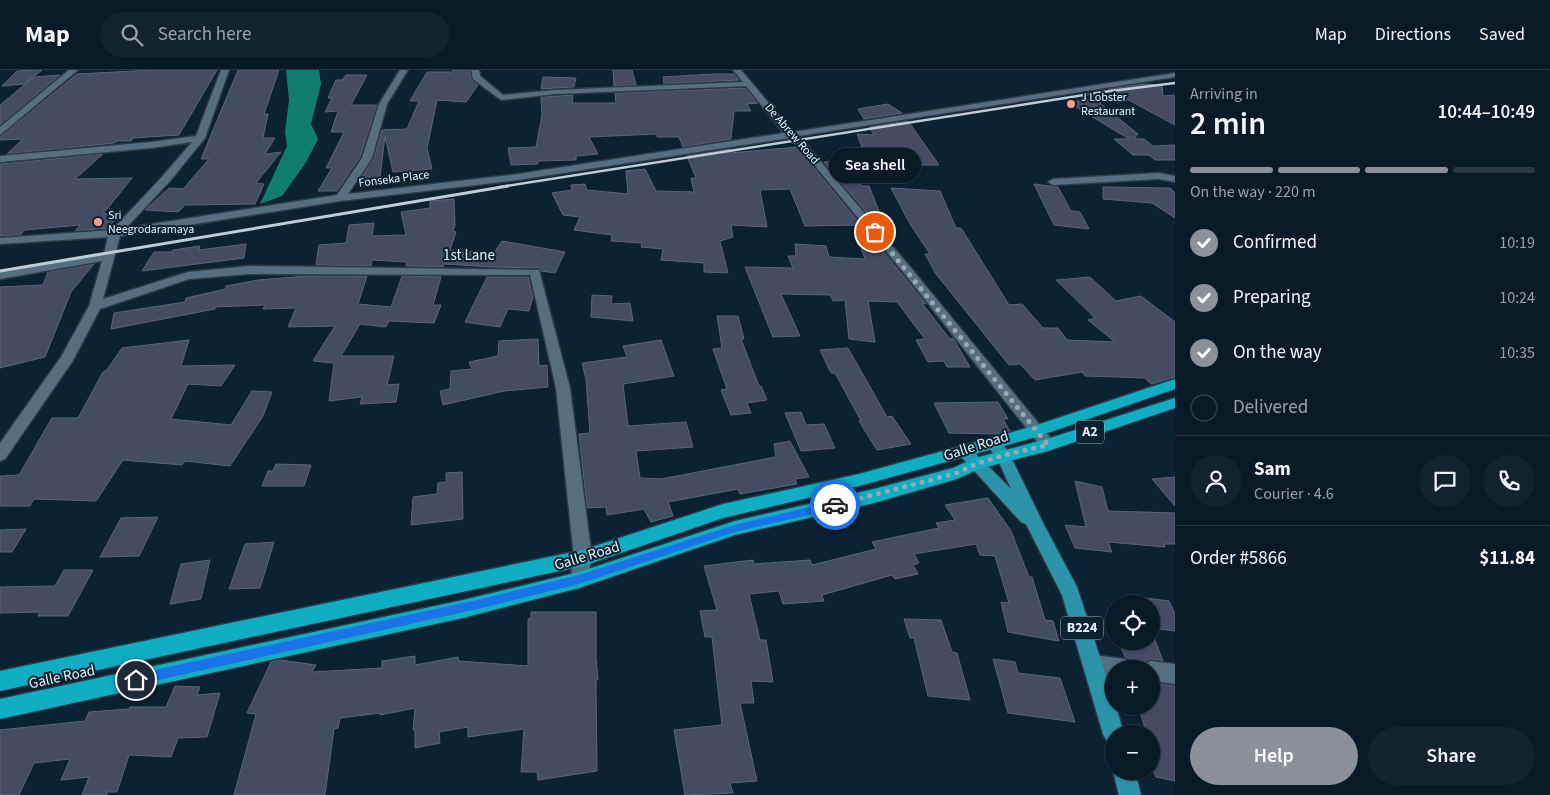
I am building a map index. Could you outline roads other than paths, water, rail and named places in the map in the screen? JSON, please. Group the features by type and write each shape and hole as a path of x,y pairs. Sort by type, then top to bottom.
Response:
{"highway":[{"name":"Galle Road","path":"0,681 583,558 723,511 998,449 1036,431 1175,384"},
{"name":"Galle Road","path":"998,449 1048,445 1175,403"},
{"name":"Galle Road","path":"0,709 463,608 579,580 735,528 874,496 957,473 969,457"}],"main road":[{"name":"B224","path":"998,449 1036,528 1071,593 1111,725"},
{"name":"B224","path":"969,457 1036,528"},
{"path":"1126,780 1130,795"}],"street":[{"path":"0,132 74,70"},
{"path":"0,455 67,360 95,306 115,233 166,179 200,138 225,70"},
{"path":"340,198 367,158 383,104 404,70"},
{"path":"475,70 476,77 501,98 555,92 748,84"},
{"name":"De Abrew Road","path":"737,70 789,133 799,141 865,219 1048,445"},
{"name":"Fonseka Place","path":"0,241 115,233 340,198 518,176 1175,75"},
{"path":"0,159 200,138"},
{"path":"1053,182 1159,176 1175,179"},
{"path":"0,275 108,256"},
{"name":"1st Lane","path":"95,306 188,276 250,270 535,272 564,388 583,558 579,580"},
{"path":"1094,666 1105,667"},
{"path":"1160,673 1175,674"}],"railway":[{"path":"500,187 1103,92 1175,83"},
{"path":"0,271 508,186"}],"place":[{"name":"J Lobster Restaurant","path":"1071,104"},
{"name":"Sri Neegrodaramaya","path":"98,222"},
{"name":"Sea shell","path":"875,232"}]}
